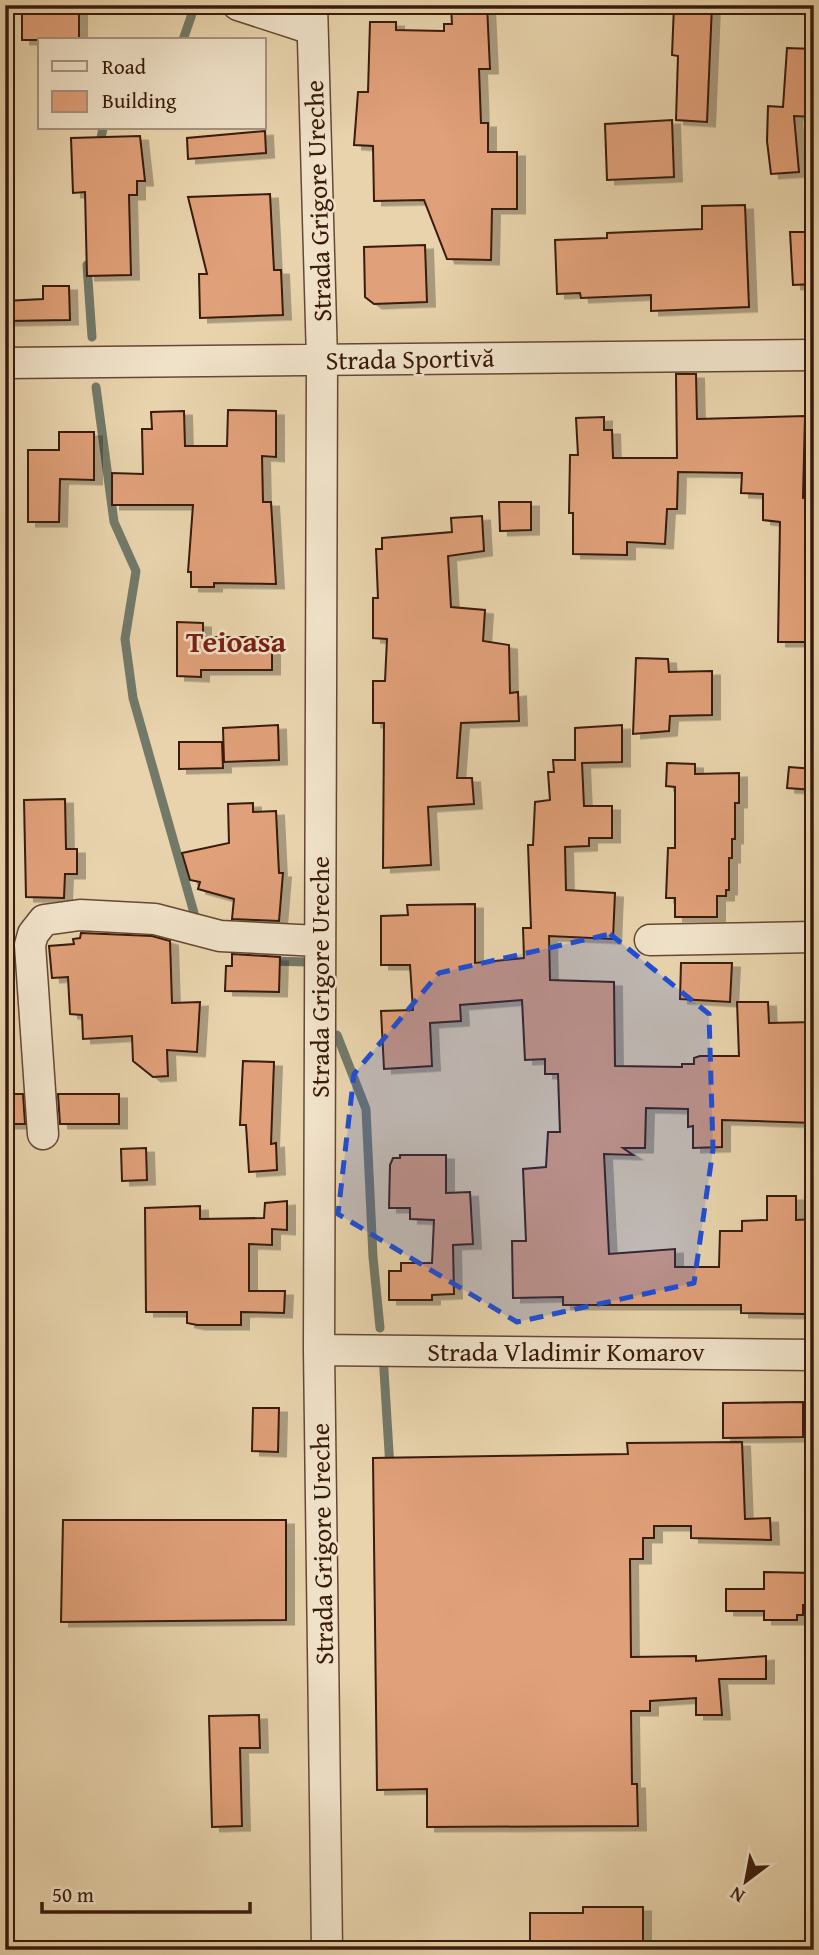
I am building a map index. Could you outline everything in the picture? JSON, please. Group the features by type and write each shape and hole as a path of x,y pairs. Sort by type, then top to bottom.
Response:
{"street":[{"path":"238,5 312,17"},
{"name":"Strada Grigore Ureche","path":"312,17 322,360 319,1350 327,1950"},
{"name":"Strada Sportivă","path":"5,363 814,355"},
{"path":"43,1134 30,945 33,934 44,920 60,916 155,919 220,936 319,941"},
{"path":"650,940 814,937"},
{"name":"Strada Vladimir Komarov","path":"319,1350 814,1354"}],"highlighted area":[{"path":"610,934 709,1014 713,1149 694,1283 517,1322 338,1214 354,1074 439,973"}],"building":[{"path":"22,5 79,5 79,38 22,40"},
{"path":"451,5 487,5 490,69 479,69 481,123 488,123 488,152 517,152 517,209 492,209 491,260 447,259 424,200 374,201 373,146 354,145 358,92 368,92 370,22 396,22 396,30 444,31 444,24 452,24"},
{"path":"674,5 712,5 707,122 676,120 678,56 672,55"},
{"path":"787,48 814,49 814,117 794,116 799,172 771,174 767,141 768,106 783,107"},
{"path":"672,120 674,177 607,180 605,124"},
{"path":"265,131 266,153 188,159 187,138"},
{"path":"140,136 145,181 137,181 137,195 129,195 131,275 87,276 85,192 73,193 71,138"},
{"path":"270,194 274,270 281,270 283,315 200,318 199,274 207,274 188,197"},
{"path":"745,205 749,307 651,311 651,295 581,298 580,293 557,294 555,240 607,238 607,233 702,229 702,206"},
{"path":"790,232 814,232 814,284 793,285"},
{"path":"425,245 427,302 374,304 365,297 364,247"},
{"path":"43,286 69,286 70,320 5,321 5,301 43,299"},
{"path":"676,374 696,374 697,419 805,416 803,498 814,497 814,526 807,528 805,642 778,642 780,522 763,520 763,494 741,493 742,473 678,472 677,509 667,509 665,544 627,542 627,555 573,554 573,513 569,513 570,455 578,455 576,418 604,417 604,430 612,430 613,458 677,458"},
{"path":"228,410 276,411 276,457 262,456 263,502 271,502 276,584 214,583 214,587 191,587 191,572 188,572 193,505 112,505 112,473 143,474 142,429 152,429 151,412 184,411 185,446 227,446"},
{"path":"59,432 94,432 94,480 60,479 59,522 28,522 28,450 59,450"},
{"path":"499,502 531,502 531,530 500,531"},
{"path":"482,516 484,551 448,556 451,607 485,610 483,641 509,645 510,693 518,692 519,721 461,723 457,778 472,778 474,804 428,807 431,865 383,868 384,723 373,723 373,681 385,681 387,639 373,638 373,598 378,598 376,549 382,549 382,538 452,532 451,518"},
{"path":"177,622 203,623 203,637 272,637 272,670 201,670 201,677 177,676"},
{"path":"636,658 668,659 669,672 712,671 712,715 670,716 669,731 633,734"},
{"path":"278,725 279,760 224,762 223,728"},
{"path":"622,725 622,762 582,763 584,806 612,806 612,838 589,838 589,846 565,847 566,890 615,893 613,939 549,936 550,980 614,982 615,1066 682,1067 682,1064 694,1064 694,1058 700,1056 739,1056 737,1002 768,1002 769,1023 814,1022 814,1123 722,1120 722,1147 693,1148 693,1126 688,1127 688,1109 646,1108 645,1148 623,1148 633,1155 604,1154 609,1254 675,1249 675,1267 719,1267 720,1231 742,1231 742,1221 767,1220 767,1196 796,1196 796,1220 814,1219 814,1302 807,1302 807,1314 741,1313 741,1305 563,1305 563,1297 513,1298 512,1241 526,1241 523,1169 546,1167 548,1132 560,1132 558,1074 545,1074 545,1059 525,1060 522,1000 460,1005 461,1021 430,1023 432,1066 384,1069 381,1011 413,1010 410,965 381,965 381,916 408,915 407,905 475,904 475,963 524,958 523,928 531,928 528,845 533,845 535,802 550,800 548,772 554,772 553,760 575,760 575,728"},
{"path":"179,742 222,742 223,768 179,769"},
{"path":"667,763 695,764 695,774 739,773 739,803 735,803 735,839 732,839 732,858 729,858 729,890 726,890 726,896 717,896 717,917 675,917 675,898 666,898 668,848 675,848 675,787 666,786"},
{"path":"789,767 814,769 814,790 787,788"},
{"path":"65,799 66,849 77,849 77,874 65,874 64,898 26,897 24,800"},
{"path":"253,803 253,812 276,811 279,873 283,873 279,921 232,919 234,899 198,889 200,882 190,880 182,853 229,843 228,804"},
{"path":"81,933 152,936 170,941 172,1003 200,1002 197,1052 167,1050 168,1076 153,1077 133,1061 132,1036 83,1039 82,1015 70,1014 68,977 52,978 49,946 74,944 73,939 80,938"},
{"path":"232,954 280,957 279,992 225,991 226,966 232,966"},
{"path":"681,963 732,963 730,1002 680,999"},
{"path":"243,1061 274,1062 271,1144 276,1143 277,1170 249,1172 246,1125 240,1125"},
{"path":"5,1094 23,1094 25,1124 5,1124"},
{"path":"58,1094 119,1094 119,1124 60,1124"},
{"path":"146,1148 147,1180 122,1181 121,1149"},
{"path":"400,1155 446,1155 446,1193 470,1192 473,1244 453,1245 454,1294 432,1295 432,1300 389,1300 389,1271 401,1271 401,1263 432,1263 434,1220 410,1219 410,1208 389,1208 390,1165 393,1158 400,1158"},
{"path":"287,1201 287,1230 272,1229 272,1245 249,1244 249,1291 285,1291 284,1313 241,1312 241,1325 197,1325 187,1323 187,1312 146,1312 145,1208 200,1206 200,1219 264,1218 265,1203"},
{"path":"803,1402 803,1437 723,1438 723,1403"},
{"path":"253,1408 279,1408 278,1452 252,1451"},
{"path":"742,1442 745,1519 770,1518 771,1540 691,1538 691,1526 654,1526 654,1538 643,1538 643,1559 630,1559 631,1657 696,1656 696,1661 766,1656 766,1679 719,1679 722,1715 696,1715 696,1698 650,1701 650,1711 631,1711 632,1784 637,1784 638,1826 427,1827 427,1789 377,1790 373,1458 628,1454 627,1443"},
{"path":"63,1520 286,1520 286,1620 61,1622"},
{"path":"764,1572 814,1573 814,1605 803,1605 803,1615 797,1615 797,1620 764,1620 764,1611 726,1611 726,1589 764,1589"},
{"path":"259,1715 260,1748 240,1748 242,1826 212,1827 209,1716"},
{"path":"583,1907 643,1907 643,1950 530,1950 530,1913 583,1913"}],"waterway":[{"path":"184,38 195,5"},
{"path":"99,148 103,130"},
{"path":"87,265 92,337"},
{"path":"96,387 114,522 136,571 125,639 133,698 194,913"},
{"path":"268,961 308,962"},
{"path":"337,1035 366,1109 373,1257 380,1328"},
{"path":"383,1354 390,1468"}],"district":[{"name":"Teioasa","path":"236,642"}]}
